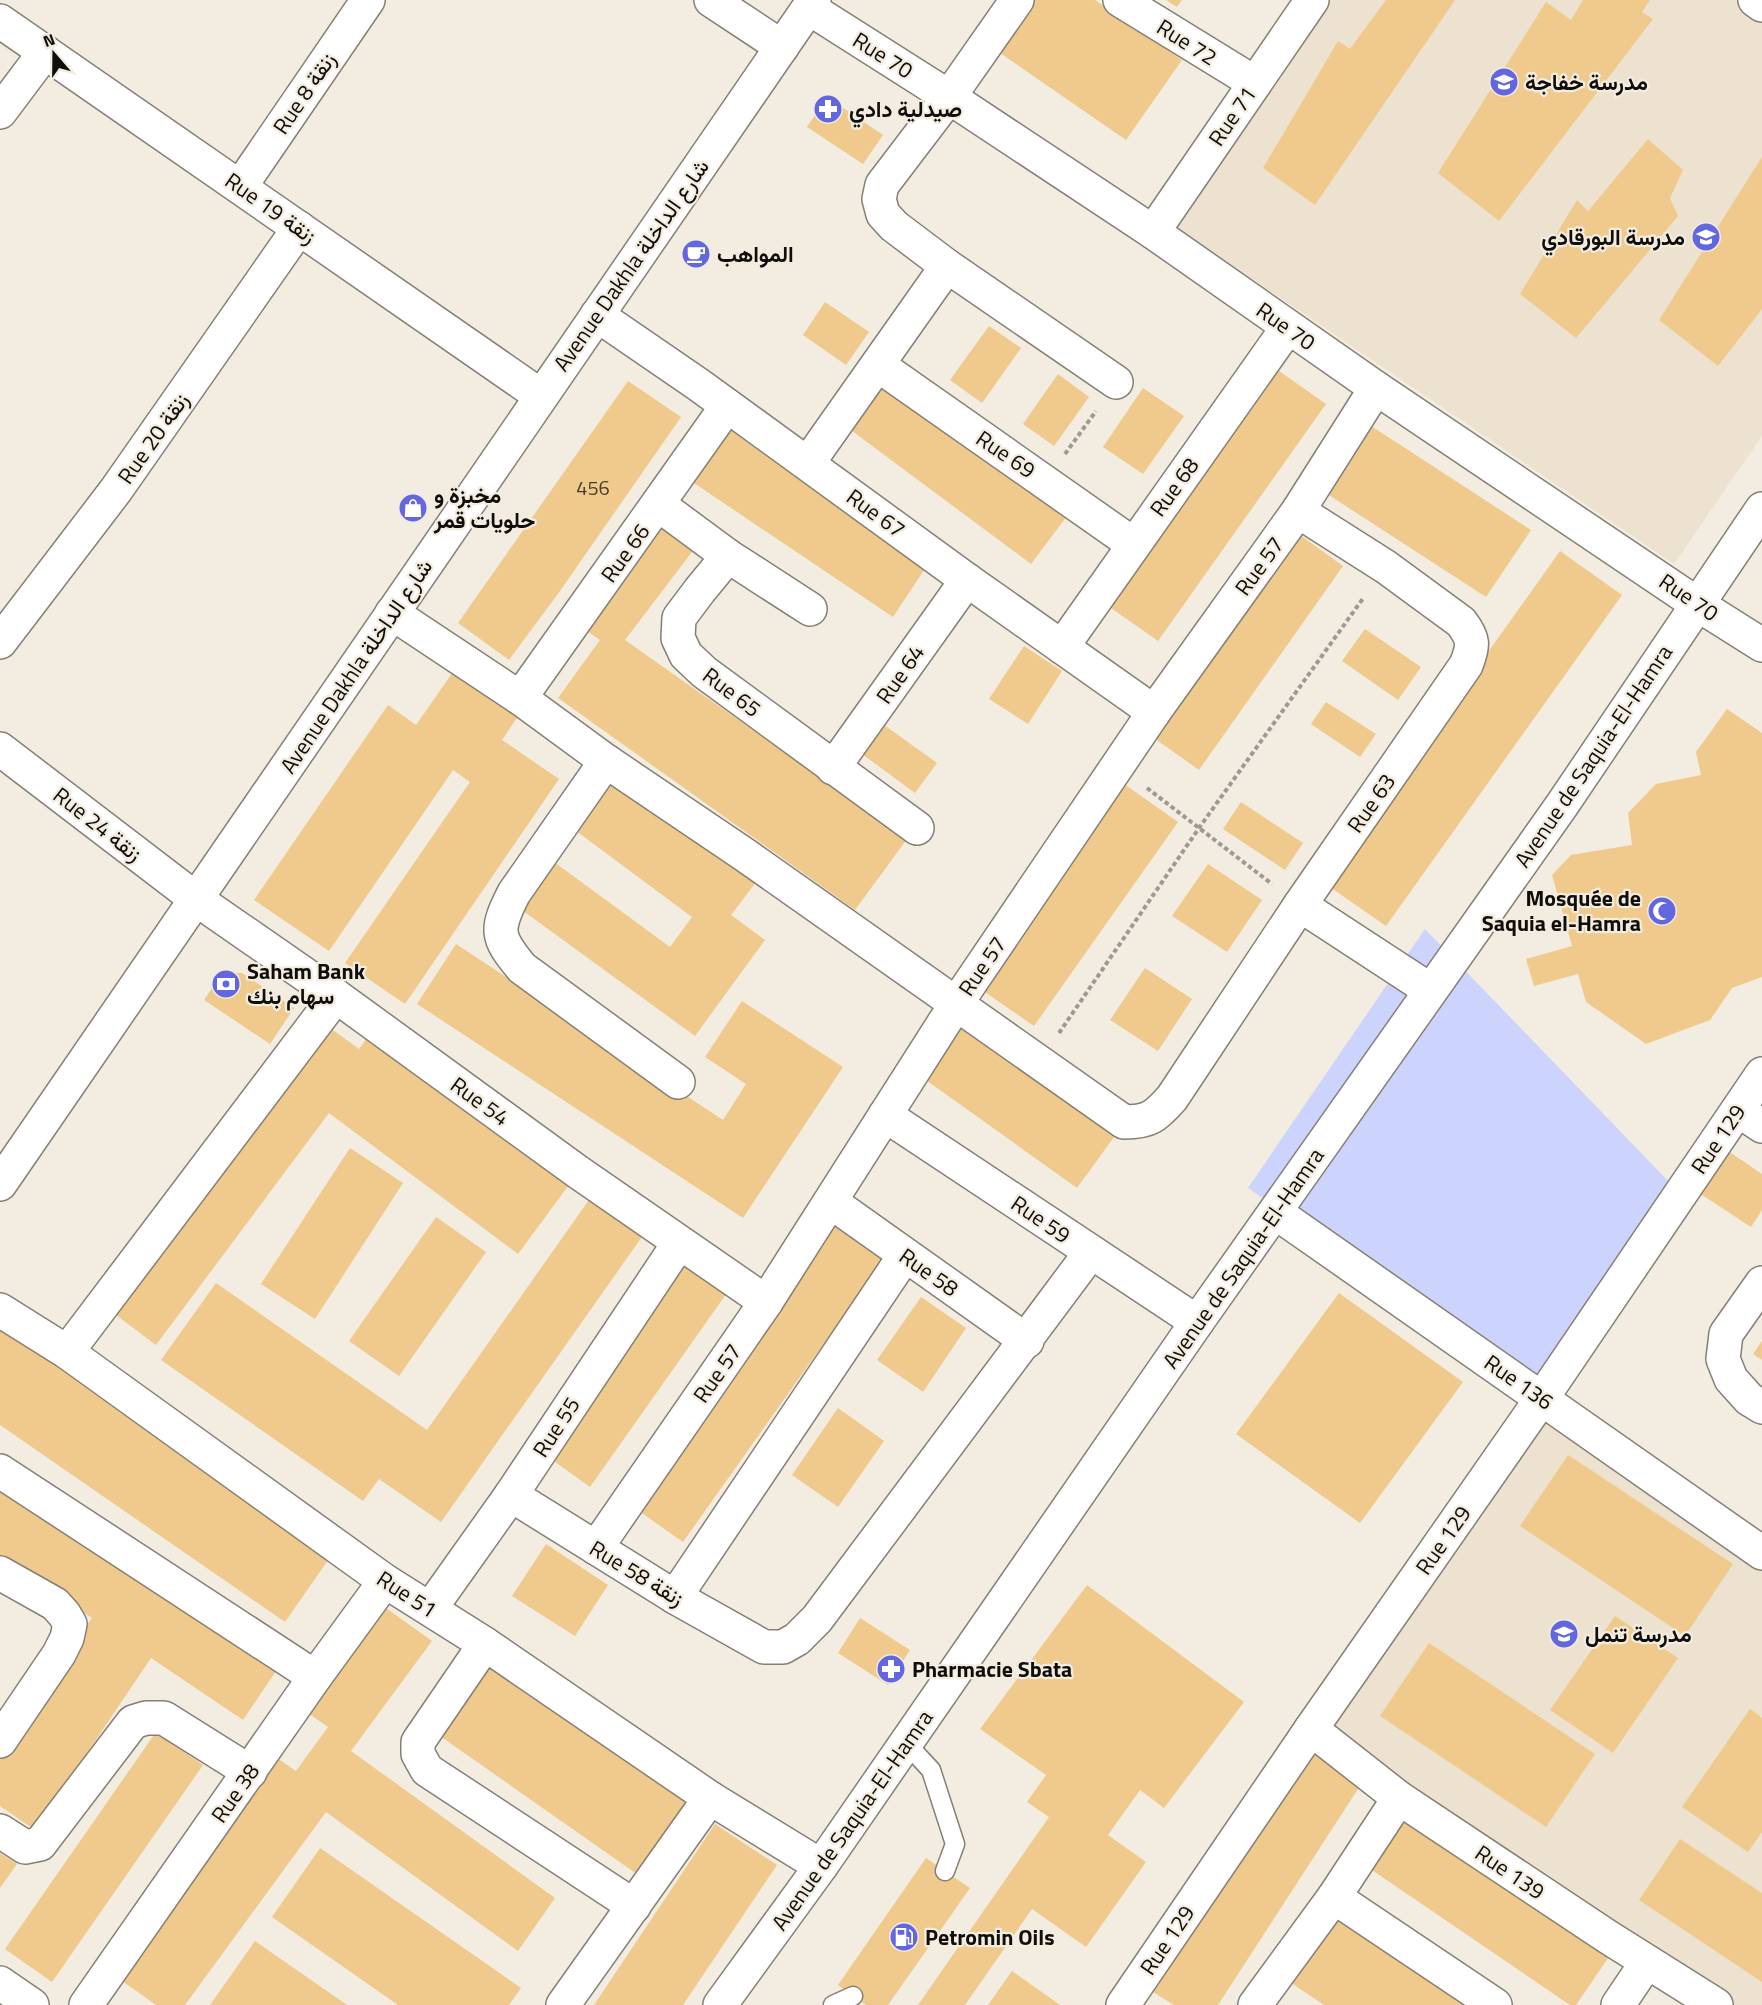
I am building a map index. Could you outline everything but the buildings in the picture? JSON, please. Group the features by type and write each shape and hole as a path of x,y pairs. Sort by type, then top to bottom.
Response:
{"street":[{"name":"Rue 8 زنقة","path":"240,187 368,0"},
{"path":"711,0 782,47"},
{"path":"1017,0 949,97 882,185 879,199 884,214 894,226 947,267 1116,382"},
{"name":"Rue 72","path":"1120,0 1255,83"},
{"name":"Rue 71","path":"1153,232 1311,0"},
{"path":"1755,0 1762,5"},
{"name":"Avenue Dakhla شارع الداخلة","path":"0,1184 811,4"},
{"name":"Rue 70","path":"811,4 1153,232 1376,388 1697,604 1762,645"},
{"name":"Rue 19 زنقة","path":"0,21 541,396"},
{"path":"0,112 45,52"},
{"name":"Rue 20 زنقة","path":"0,642 116,490 299,228"},
{"path":"808,463 947,267"},
{"name":"Rue 67","path":"597,315 808,463 967,580 1154,712"},
{"name":"Rue 68","path":"1062,647 1288,327"},
{"name":"Rue 69","path":"878,365 1133,544"},
{"name":"Rue 57","path":"596,1548 766,1302 956,1004 1154,712 1298,511 1376,388"},
{"name":"Rue 66","path":"520,698 727,406"},
{"path":"659,505 728,556 810,609"},
{"name":"Avenue de Saquia-El-Hamra","path":"729,2002 1197,1322 1562,805 1762,509"},
{"name":"Rue 63","path":"1040,1061 1124,1122 1141,1122 1157,1115 1172,1098 1300,905 1466,665 1473,648 1470,633 1461,622 1386,567 1298,511"},
{"name":"Rue 65","path":"728,556 679,618 678,638 686,655 704,672 917,828"},
{"name":"Rue 64","path":"833,768 967,580"},
{"path":"392,613 520,698 606,761 1040,1061"},
{"name":"Rue 24 زنقة","path":"0,749 196,899"},
{"path":"606,761 514,893 502,916 500,933 506,949 522,968 678,1082"},
{"name":"Rue 54","path":"196,899 336,996 578,1172 766,1302"},
{"path":"1300,905 1430,990"},
{"path":"67,1352 336,996"},
{"name":"Rue 129","path":"1123,2005 1311,1729 1542,1398 1750,1118 1762,1074"},
{"name":"Rue 59","path":"885,1115 1197,1322"},
{"name":"Rue 58","path":"831,1202 1027,1341"},
{"name":"Rue 136","path":"1275,1212 1762,1553"},
{"name":"Rue 55","path":"430,1609 511,1496 679,1243"},
{"path":"1027,1341 1091,1252"},
{"path":"675,1597 905,1255"},
{"path":"1762,1283 1725,1334 1723,1359 1731,1379 1749,1399 1762,1407"},
{"name":"Rue 51","path":"0,1310 67,1352 386,1581 486,1644 710,1798 821,1866"},
{"name":"Rue 58 زنقة","path":"511,1496 675,1597 764,1647 783,1647 797,1639 817,1619 1027,1341"},
{"path":"0,1471 315,1677"},
{"path":"0,1573 55,1604 70,1624 67,1638 59,1654 0,1741"},
{"name":"Rue 38","path":"86,2005 315,1677 386,1581"},
{"path":"486,1644 418,1742 417,1754 427,1770 634,1906"},
{"path":"0,1831 25,1846 40,1844 133,1722 146,1718 164,1718 250,1772"},
{"name":"Rue 139","path":"1311,1729 1399,1798 1716,2005"},
{"path":"563,2005 710,1798"},
{"path":"1255,2005 1334,1897 1399,1798"},
{"path":"1334,1897 1495,2005"},
{"path":"1618,2005 1647,1962"},
{"path":"0,1983 32,2005"}],"lane":[{"path":"906,1743 931,1770 955,1844 945,1871"},
{"path":"833,2005 853,1996"}],"path":[{"path":"1046,482 1116,382"},
{"path":"1040,1061 1199,828 1386,567"},
{"path":"1118,766 1300,905"}],"shaded area":[{"path":"1294,0 1762,0 1762,436 1674,564 1152,211"},
{"path":"1425,929 1673,1186 1534,1389 1248,1188"},
{"name":"مدرسة تنمل","path":"1534,1389 1762,1549 1762,2005 1734,2005 1307,1719"}],"place":[{"name":"مدرسة خفاجة","path":"1504,82"},
{"name":"صيدلية دادي","path":"828,109"},
{"name":"مدرسة البورقادي","path":"1706,237"},
{"name":"المواهب","path":"696,254"},
{"name":"مخبزة و حلويات قمر","path":"413,508"},
{"name":"Mosquée de Saquia el-Hamra","path":"1662,911"},
{"name":"Saham Bank سهام بنك","path":"226,984"},
{"name":"مدرسة تنمل","path":"1564,1634"},
{"name":"Pharmacie Sbata","path":"891,1669"},
{"name":"Petromin Oils","path":"904,1937"}]}
